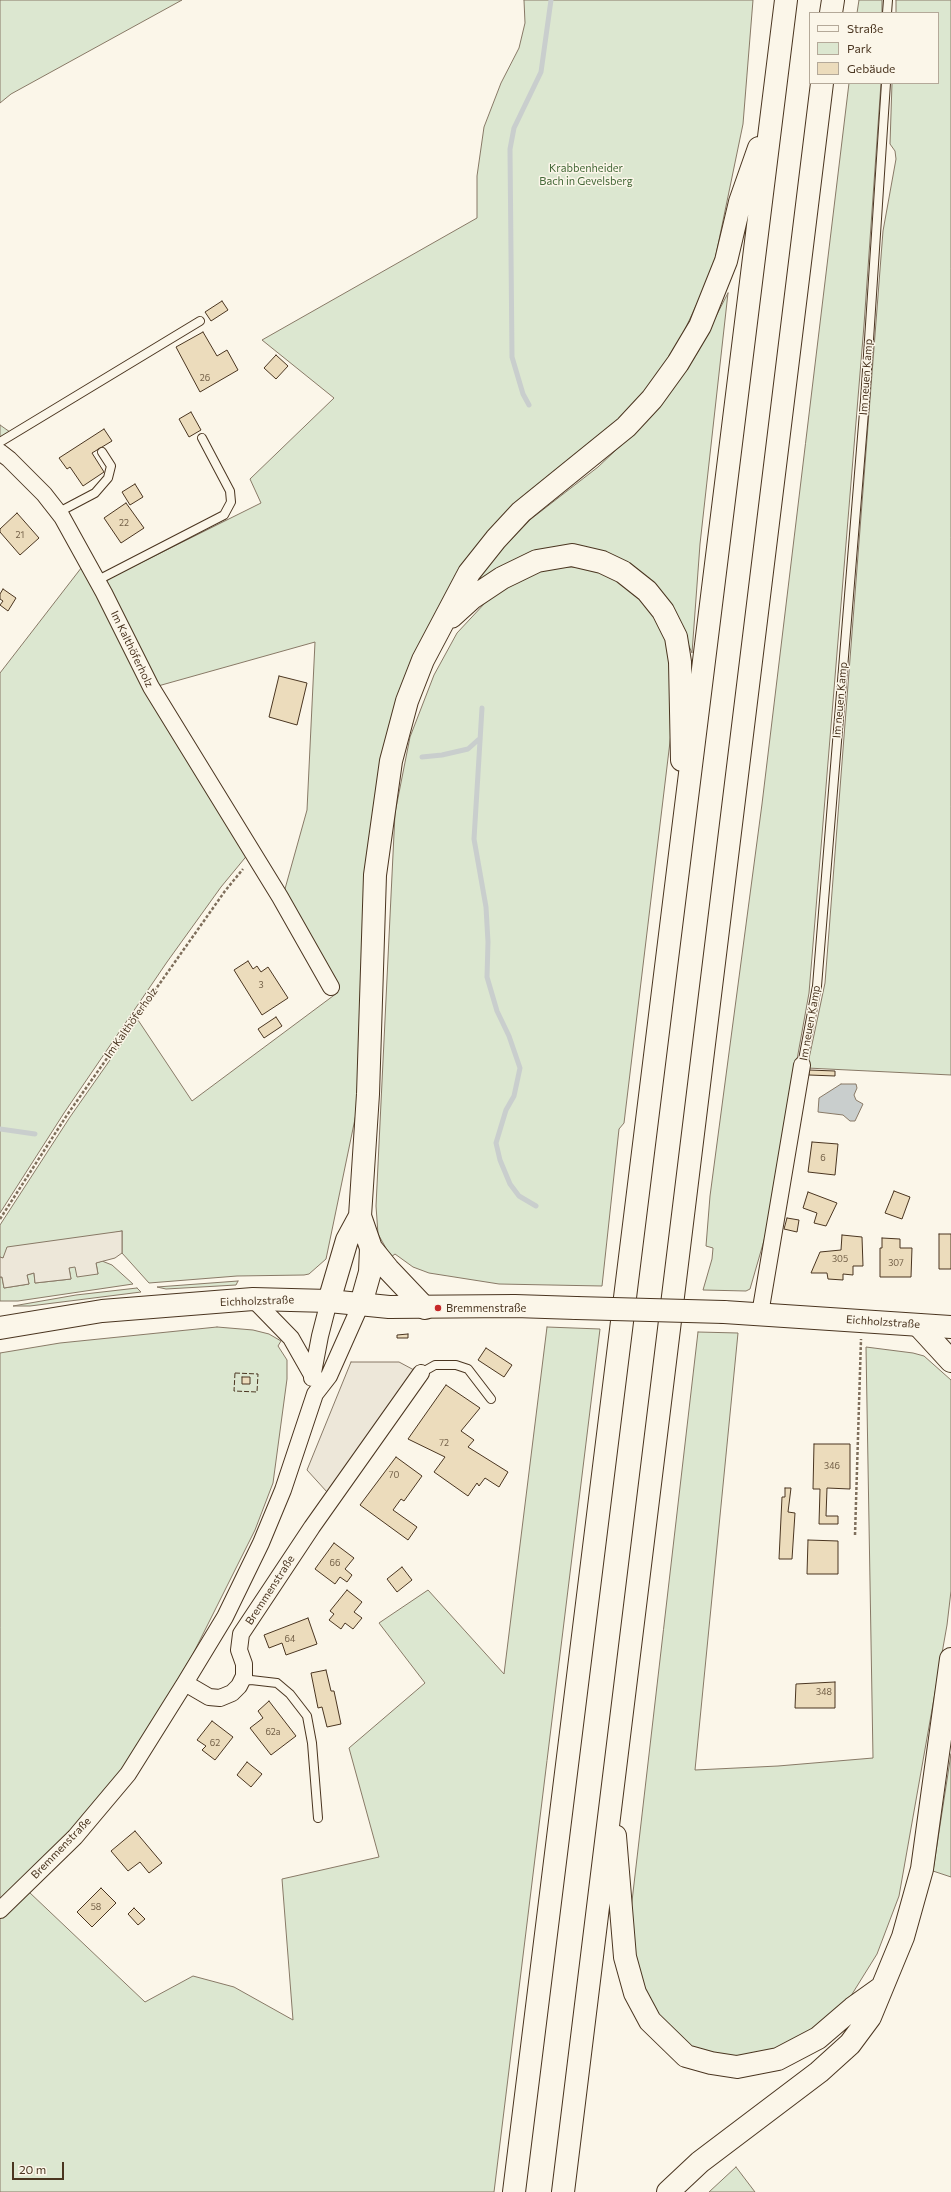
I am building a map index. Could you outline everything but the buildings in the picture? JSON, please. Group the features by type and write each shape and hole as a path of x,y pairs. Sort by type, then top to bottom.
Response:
{"main road":[{"path":"514,2192 685,827 786,0"},
{"path":"831,12 833,0"},
{"path":"563,2192 822,84"},
{"path":"425,1308 388,1269 371,1248 360,1216 368,1094 375,875 383,808 391,761 407,701 424,660 469,573 496,539 521,512 626,427 652,399 678,363 700,326 726,261 740,202 772,112"},
{"path":"442,624 472,598 502,578 536,561 572,555 602,562 623,572 647,591 663,611 676,637 679,656 685,827"},
{"path":"329,1301 347,1240 360,1216"},
{"path":"361,1304 370,1272 371,1248"},
{"name":"Eichholzstraße","path":"5,1325 102,1312 253,1299 329,1301 425,1308 515,1306 724,1312 951,1327"},
{"path":"918,1325 951,1361"},
{"path":"668,2192 700,2162 819,2072 850,2044 870,2017 903,1937 922,1869 951,1659"},
{"path":"611,1801 619,1875 620,1919 625,1957 635,1993 650,2021 686,2056 737,2067 778,2059 818,2038 853,2008 881,1988"}],"street":[{"name":"Im Kalthöferholz","path":"0,452 34,484 59,512 98,580 151,687 255,854 331,987"},
{"name":"Im neuen Kamp","path":"760,1314 802,1065"},
{"name":"Bremmenstraße","path":"253,1299 291,1338 312,1375 315,1394"},
{"name":"Bremmenstraße","path":"312,1375 329,1301"},
{"name":"Bremmenstraße","path":"0,1910 75,1837 128,1774 185,1684 225,1616 261,1543 283,1490 315,1394 329,1376 361,1304"},
{"name":"Bremmenstraße","path":"242,1681 244,1676 244,1664 239,1650 241,1634 312,1527 421,1373"},
{"path":"185,1684 209,1697 220,1698 232,1693 242,1681"}],"lane":[{"path":"887,12 888,0"},
{"name":"Im neuen Kamp","path":"802,1065 817,986 864,407 886,84"},
{"path":"0,442 200,321"},
{"path":"98,580 224,514 231,502 230,491 202,438"},
{"path":"59,512 95,493 108,478 111,466 102,452"},
{"path":"421,1373 435,1365 456,1365 468,1369 491,1399"},
{"path":"242,1681 252,1680 277,1682 290,1694 307,1716 312,1743 318,1818"}],"path":[{"name":"Im Kalthöferholz","path":"0,1219 98,1069 225,891 255,854"},
{"path":"854,1535 863,1320"}],"green space":[{"path":"0,0 182,0 11,94 0,103"},
{"name":"Krabbenheider Bach in Gevelsberg","path":"524,0 753,0 743,124 713,269 681,338 640,402 452,585 426,631 400,701 361,1036 356,1114 326,1259 309,1274 304,1275 237,1276 149,1283 122,1253 122,1231 2,1258 0,1257 0,1225 70,1117 138,1020 192,1101 337,993 283,896 307,810 315,642 158,686 104,581 261,503 250,479 334,398 262,340 477,218 477,176 484,127 501,83 519,48 525,23"},
{"path":"859,0 882,0 882,12 857,12"},
{"path":"896,0 951,0 951,1075 807,1068 825,983 883,231 896,159 895,151 890,144 892,84 939,84 939,12 896,12"},
{"path":"849,84 881,84 864,325 809,993 765,1237 750,1289 746,1291 703,1290 712,1259 713,1248 706,1246 710,1196 762,804"},
{"path":"728,293 700,544 692,653 672,606 639,570 606,553 572,548 465,594 496,555 531,519 598,467 652,416 697,353"},
{"path":"0,425 10,432 0,439"},
{"path":"85,563 249,853 221,887 167,962 64,1113 0,1213 0,673"},
{"path":"551,567 581,567 607,572 632,587 667,633 676,692 624,1123 619,1129 602,1286 499,1284 429,1273 413,1267 395,1254 391,1257 378,1234 376,1206 395,813 410,737 434,675 457,633 485,603 521,576"},
{"path":"102,1261 112,1265 133,1284 18,1301 0,1301 0,1277 2,1277 4,1288 29,1284 27,1275 34,1273 35,1283 71,1279 69,1268 75,1266 98,1274 96,1263"},
{"path":"238,1281 236,1285 166,1289 157,1287"},
{"path":"137,1288 141,1292 30,1306 13,1306 76,1295"},
{"path":"217,1327 253,1330 269,1334 281,1341 278,1346 287,1360 287,1379 273,1483 255,1530 193,1654 125,1767 72,1829 0,1902 0,1353 60,1343"},
{"path":"547,1327 600,1329 494,2192 0,2192 0,1918 29,1892 145,2002 193,1976 234,1987 293,2020 282,1879 379,1857 349,1748 425,1683 379,1623 428,1590 504,1674"},
{"path":"698,1332 738,1333 695,1770 778,1766 873,1758 866,1347 913,1353 924,1356 951,1380 951,1591 947,1625 899,1896 877,1954 849,1999 799,2040 757,2055 715,2057 685,2048 661,2026 637,1980 629,1927"},
{"path":"951,1754 951,1877 933,1871"},
{"path":"736,2167 755,2192 709,2192"}],"shaded area":[{"path":"841,1084 856,1084 857,1088 854,1095 856,1100 863,1104 855,1121 850,1121 843,1115 818,1112 819,1098"},
{"path":"122,1231 122,1253 115,1258 96,1263 98,1274 77,1277 75,1267 69,1268 71,1279 35,1283 34,1273 27,1275 29,1284 4,1288 2,1277 0,1277 0,1257 3,1258 7,1247"},
{"path":"351,1362 399,1362 414,1370 327,1492 307,1470"}],"waterway":[{"path":"529,405 523,394 512,357 510,149 514,128 541,72 551,0"},
{"path":"482,708 474,839 486,907 488,942 487,977 497,1011 509,1036 520,1068 514,1096 506,1110 496,1143 500,1160 510,1184 519,1196 536,1206"},
{"path":"422,757 442,755 468,749 478,740"},
{"path":"0,1129 35,1134"}],"fence":[{"path":"235,1373 258,1374 257,1392 234,1391 235,1373"}],"place":[{"name":"Bremmenstraße","path":"438,1308"}]}
